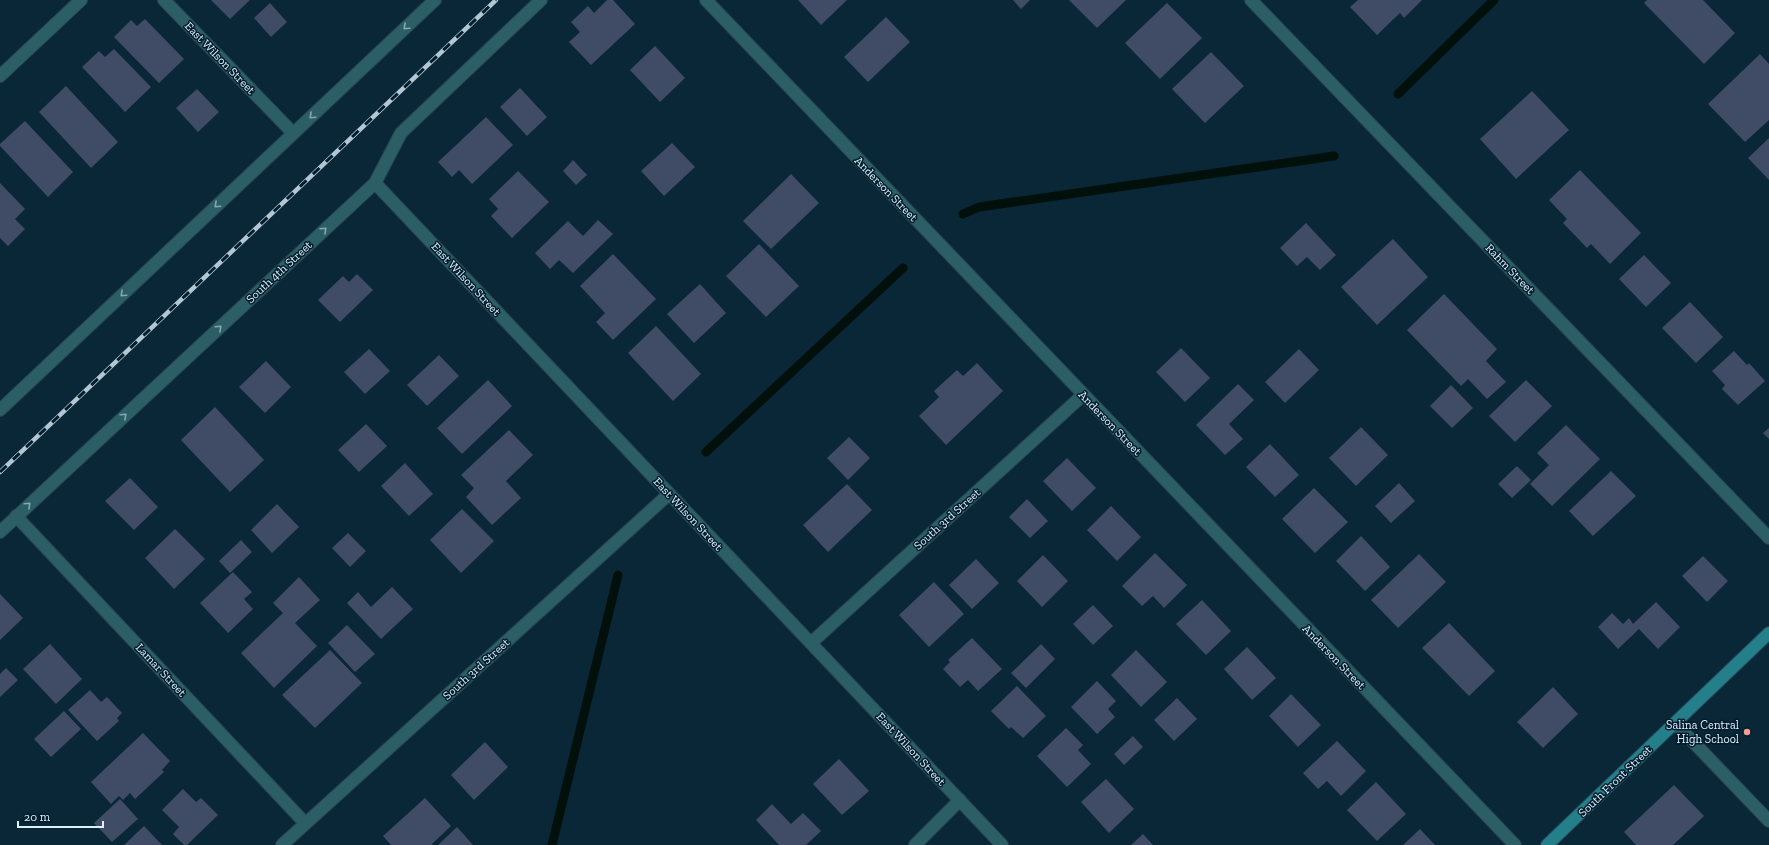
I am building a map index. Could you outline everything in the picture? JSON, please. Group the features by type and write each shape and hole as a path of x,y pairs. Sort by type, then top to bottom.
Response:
{"street":[{"path":"0,76 81,0"},
{"name":"East Wilson Street","path":"164,0 293,133"},
{"path":"0,410 435,0"},
{"name":"South 4th Street","path":"0,532 375,183 401,133 541,0"},
{"name":"Anderson Street","path":"706,0 1516,845"},
{"name":"Rahm Street","path":"1251,0 1769,538"},
{"name":"East Wilson Street","path":"375,183 1002,845"},
{"name":"South 3rd Street","path":"811,643 1083,395"},
{"name":"South 3rd Street","path":"282,845 669,494"},
{"name":"Lamar Street","path":"16,516 306,823"},
{"name":"South Front Street","path":"1547,845 1769,634"},
{"path":"1675,723 1769,821"},
{"path":"915,845 960,800"}],"building":[{"path":"211,0 250,0 230,19"},
{"path":"607,0 613,0 635,24 591,65 569,42 580,32 571,22 588,6 594,13"},
{"path":"798,0 847,0 821,25"},
{"path":"1013,0 1030,0 1021,9"},
{"path":"1069,0 1126,0 1097,28"},
{"path":"1358,0 1422,0 1404,18 1400,13 1377,35 1350,7"},
{"path":"1647,0 1703,0 1735,33 1704,64 1644,3"},
{"path":"270,3 287,22 271,37 254,18"},
{"path":"1167,3 1202,38 1160,79 1125,43"},
{"path":"886,17 910,42 868,82 844,57"},
{"path":"145,19 184,59 159,83 114,37 131,20 137,26"},
{"path":"655,46 685,78 660,102 630,70"},
{"path":"114,49 151,87 125,112 82,67 99,51 105,57"},
{"path":"1211,52 1244,86 1205,123 1172,89"},
{"path":"1760,54 1769,64 1769,120 1745,142 1708,104"},
{"path":"66,86 118,142 91,168 39,112"},
{"path":"520,88 547,117 527,136 500,107"},
{"path":"197,89 219,112 198,132 176,108"},
{"path":"1532,91 1569,130 1516,179 1480,139"},
{"path":"486,117 513,145 472,184 459,170 452,177 438,162"},
{"path":"25,121 73,172 48,197 0,146 0,144"},
{"path":"1769,138 1769,180 1748,158"},
{"path":"672,143 695,167 664,196 641,171"},
{"path":"573,160 587,175 576,185 563,171"},
{"path":"1580,170 1641,233 1610,264 1591,244 1587,248 1563,223 1567,219 1549,200"},
{"path":"518,171 549,202 512,238 491,216 498,209 489,199"},
{"path":"791,174 819,203 771,249 743,221"},
{"path":"0,183 25,209 15,219 25,229 8,246 0,238"},
{"path":"598,220 613,234 573,273 559,260 550,269 535,253 568,221 583,236"},
{"path":"1306,223 1336,255 1320,270 1307,257 1297,266 1280,248"},
{"path":"1393,239 1428,277 1377,325 1341,287"},
{"path":"759,244 799,286 766,317 726,276"},
{"path":"613,254 656,299 613,340 596,322 605,313 580,286"},
{"path":"1644,255 1671,283 1646,307 1619,279"},
{"path":"357,274 373,290 340,322 318,300 343,276 349,282"},
{"path":"700,284 726,313 694,343 667,314"},
{"path":"1444,294 1497,349 1486,361 1506,382 1487,399 1468,379 1461,386 1407,330"},
{"path":"1690,302 1723,337 1696,363 1662,328"},
{"path":"656,326 701,374 673,401 628,353"},
{"path":"1181,348 1210,378 1185,402 1156,372"},
{"path":"369,349 390,371 365,394 344,372"},
{"path":"1299,349 1319,370 1285,403 1265,382"},
{"path":"1734,351 1747,365 1749,363 1765,381 1738,405 1722,389 1725,385 1712,371"},
{"path":"439,355 459,376 427,406 407,385"},
{"path":"266,361 291,387 265,413 239,387"},
{"path":"977,363 1003,391 946,445 919,416 939,397 934,391 957,370 963,376"},
{"path":"488,380 512,406 462,454 437,428"},
{"path":"1526,380 1552,406 1515,442 1489,416"},
{"path":"1238,384 1254,400 1229,424 1243,439 1225,455 1196,425"},
{"path":"1451,385 1473,408 1452,428 1430,406"},
{"path":"215,407 264,460 230,492 181,440"},
{"path":"366,424 387,446 359,472 338,450"},
{"path":"1566,425 1600,459 1552,506 1530,484 1549,465 1537,453"},
{"path":"1361,427 1388,455 1356,486 1329,458"},
{"path":"1769,428 1769,439 1763,433"},
{"path":"509,430 533,455 506,481 521,498 492,525 466,497 474,488 461,475"},
{"path":"849,437 870,458 848,480 827,458"},
{"path":"1270,444 1299,475 1275,497 1246,467"},
{"path":"1067,458 1096,488 1072,511 1043,481"},
{"path":"405,463 433,494 409,516 381,486"},
{"path":"1517,466 1531,480 1512,498 1498,484"},
{"path":"1611,471 1636,496 1593,536 1569,511"},
{"path":"130,478 158,507 134,530 105,501"},
{"path":"1399,483 1415,501 1391,523 1375,506"},
{"path":"847,484 872,510 828,552 803,525"},
{"path":"1314,488 1348,522 1315,553 1282,519"},
{"path":"1027,499 1048,521 1030,538 1009,517"},
{"path":"277,504 299,527 272,553 251,530"},
{"path":"1111,506 1141,537 1117,561 1087,530"},
{"path":"462,509 494,541 461,573 430,540"},
{"path":"175,529 205,559 174,589 145,558"},
{"path":"348,533 366,551 350,567 332,548"},
{"path":"1361,536 1390,567 1365,591 1336,561"},
{"path":"241,540 252,552 230,573 219,561"},
{"path":"1155,553 1187,585 1164,608 1153,596 1142,606 1122,586"},
{"path":"1419,554 1446,582 1398,628 1371,600"},
{"path":"1043,555 1068,581 1042,607 1017,581"},
{"path":"1703,556 1728,581 1707,602 1682,576"},
{"path":"976,559 999,583 972,609 949,585"},
{"path":"233,572 252,592 244,599 253,609 228,633 200,603"},
{"path":"299,577 320,600 295,623 317,646 274,688 241,653 283,613 273,603"},
{"path":"934,582 964,614 929,647 899,615"},
{"path":"392,587 413,609 381,639 347,603 358,592 371,607"},
{"path":"0,594 23,618 0,640"},
{"path":"1202,600 1231,631 1206,655 1176,624"},
{"path":"1656,602 1680,627 1658,649 1639,629 1618,649 1598,627 1612,613 1623,624 1629,618 1633,624"},
{"path":"1093,605 1113,626 1093,645 1073,624"},
{"path":"1449,623 1495,671 1469,696 1422,648"},
{"path":"347,625 375,654 355,672 328,643"},
{"path":"972,638 1002,669 978,691 968,680 960,687 943,669 950,662 948,660"},
{"path":"50,644 82,679 56,704 23,669"},
{"path":"1041,644 1055,659 1026,688 1011,673"},
{"path":"1247,647 1276,678 1252,700 1224,669"},
{"path":"330,650 362,683 315,728 282,695"},
{"path":"1136,650 1167,682 1141,707 1111,675"},
{"path":"6,668 18,680 0,697 0,674"},
{"path":"1097,681 1116,701 1108,709 1115,717 1097,734 1071,707"},
{"path":"1017,686 1046,716 1023,738 1011,727 1009,729 991,711"},
{"path":"1553,687 1578,714 1543,748 1517,722"},
{"path":"90,690 101,702 107,697 122,713 117,718 119,721 97,741 68,710"},
{"path":"1291,694 1321,725 1298,747 1269,716"},
{"path":"1177,698 1197,719 1174,741 1154,720"},
{"path":"64,711 81,729 51,757 34,739"},
{"path":"1066,728 1083,745 1078,750 1091,764 1067,787 1037,756"},
{"path":"143,733 170,761 162,770 164,772 135,799 130,793 123,800 119,796 111,804 91,782"},
{"path":"1133,736 1143,747 1124,765 1114,754"},
{"path":"1337,741 1366,771 1341,796 1327,781 1318,789 1303,773"},
{"path":"485,742 508,767 474,800 451,775"},
{"path":"839,759 869,791 842,815 813,784"},
{"path":"1106,779 1134,809 1109,833 1081,802"},
{"path":"1376,782 1406,814 1377,841 1347,810"},
{"path":"1674,785 1704,816 1673,845 1636,845 1624,832"},
{"path":"183,789 196,802 201,798 218,815 187,845 184,845 173,834 179,827 162,810"},
{"path":"425,798 451,826 432,844 433,845 391,845 383,836"},
{"path":"120,799 138,819 112,842 94,823"},
{"path":"772,804 791,824 803,813 821,831 806,845 779,845 756,820"},
{"path":"144,826 162,845 124,845"},
{"path":"457,827 473,845 438,845"},
{"path":"1420,829 1435,845 1403,845"},
{"path":"1143,834 1153,845 1131,845"}],"waterway":[{"path":"1398,94 1494,0"},
{"path":"963,214 979,207 1334,156"},
{"path":"706,452 903,268"},
{"path":"552,845 618,575"}],"railway":[{"path":"0,472 496,0"}],"place":[{"name":"Salina Central High School","path":"1747,732"}]}
